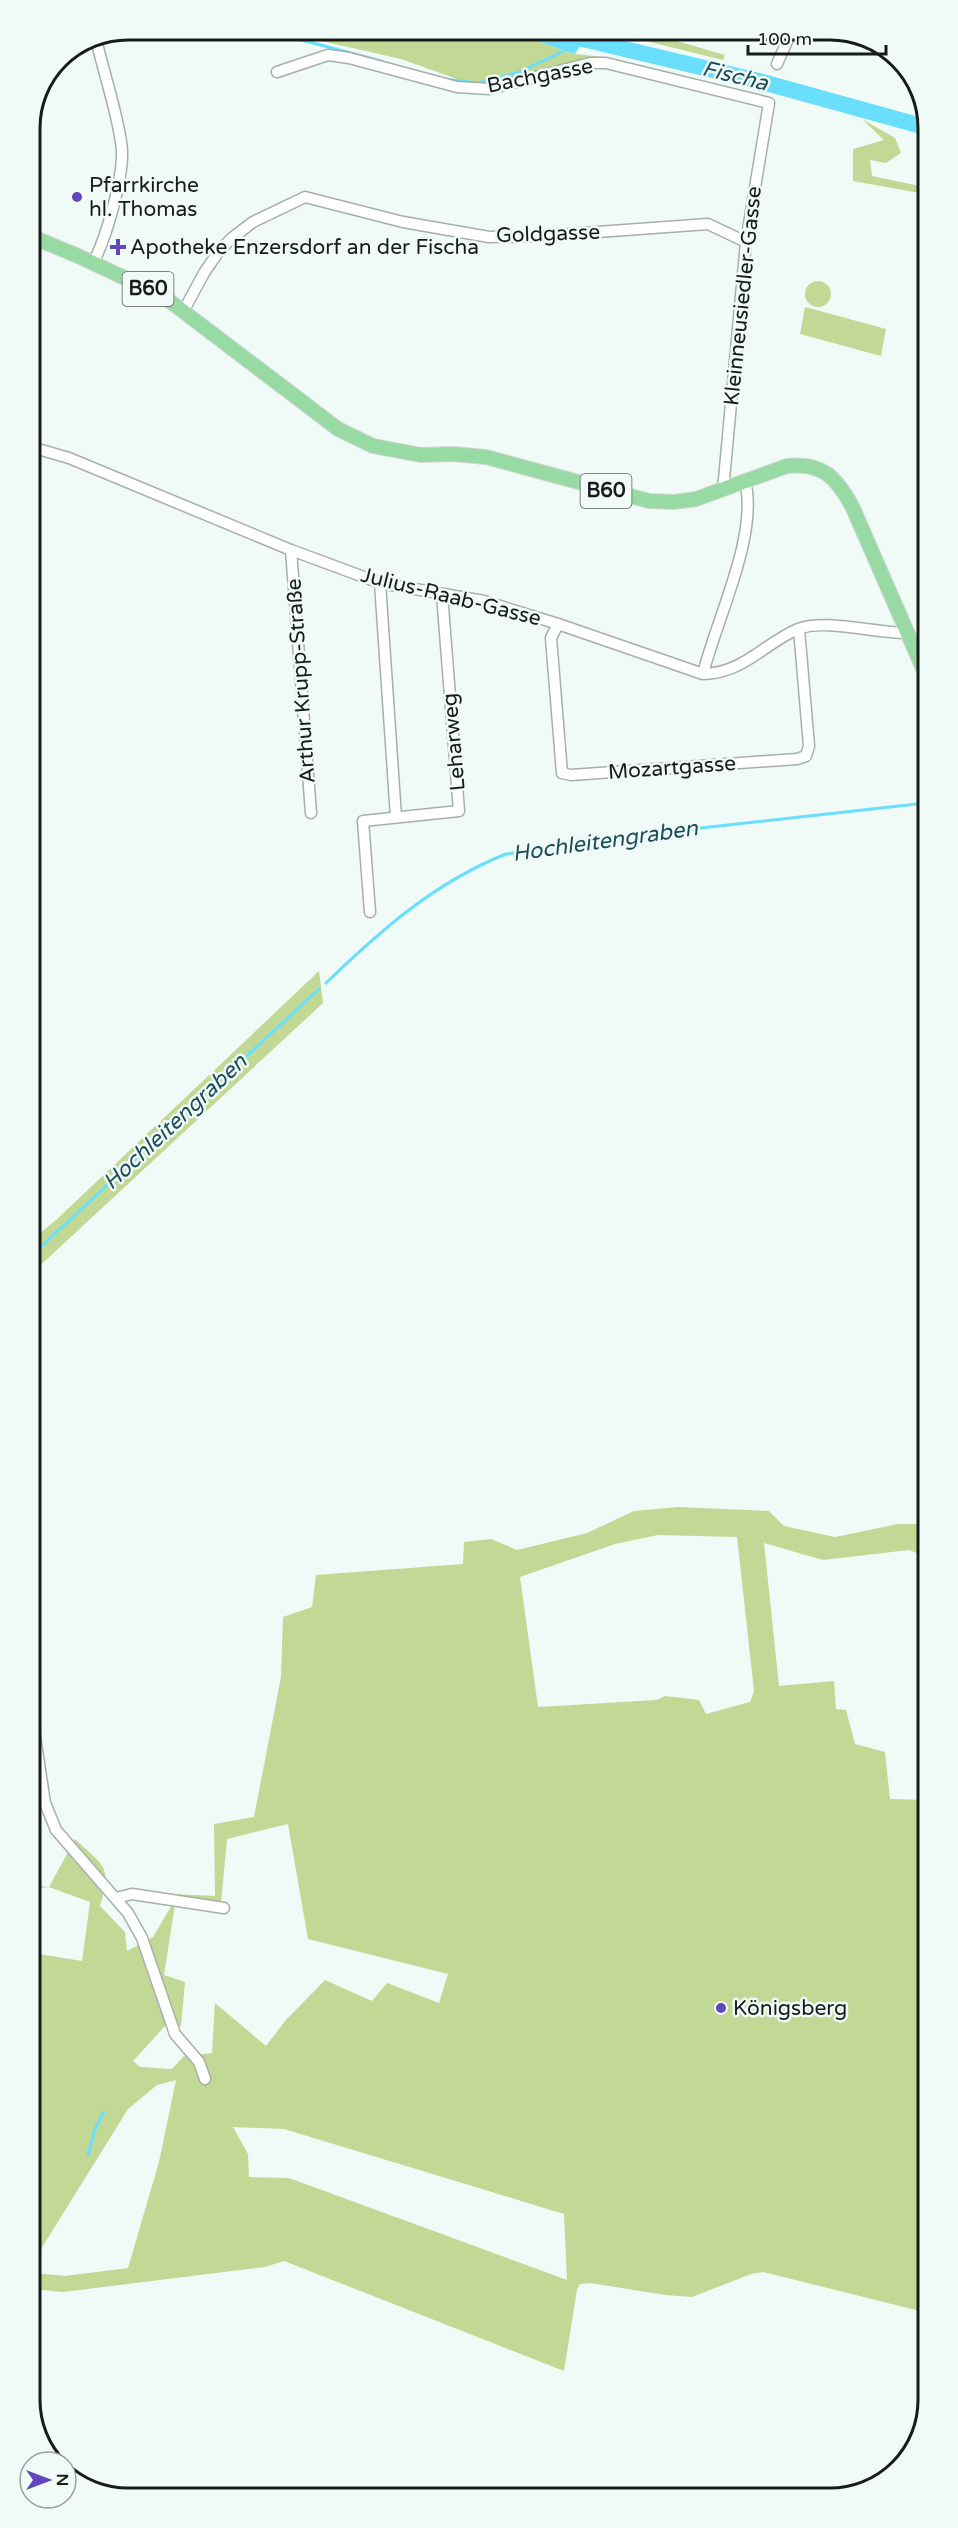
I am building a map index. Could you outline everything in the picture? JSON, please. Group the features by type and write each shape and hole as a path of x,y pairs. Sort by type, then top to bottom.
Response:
{"main road":[{"name":"B60","path":"41,240 163,296 338,429 373,446 421,455 453,454 486,458 649,501 674,502 696,499 787,466 802,464 816,467 831,475 843,489 918,656"}],"street":[{"path":"777,64 787,41"},
{"path":"93,263 103,245 122,152 98,46"},
{"name":"Bachgasse","path":"277,72 328,55 349,58 457,87 489,89 590,63 606,63 769,104"},
{"name":"Kleinneusiedler-Gasse","path":"723,490 746,242 769,104"},
{"name":"Goldgasse","path":"184,310 204,273 219,251 232,238 253,222 305,197 403,222 489,237 708,224 746,242"},
{"name":"Julius-Raab-Gasse","path":"41,450 69,458 291,550 380,583 484,601 703,674 719,673 734,668 799,629 821,625 909,633"},
{"path":"703,674 709,647 736,575 749,507 745,481"},
{"name":"Arthur Krupp-Straße","path":"291,550 311,813"},
{"path":"380,583 396,817"},
{"name":"Leharweg","path":"370,912 363,820 459,811 442,594"},
{"name":"Mozartgasse","path":"558,624 551,638 560,751 562,773 571,775 797,759 806,756 809,746 799,629"},
{"path":"40,1772 45,1803 56,1830 128,1913 142,1938 175,2034 199,2062 205,2079"},
{"path":"116,1898 132,1894 224,1908"}],"green space":[{"path":"318,40 536,41 575,54 603,57 511,81 471,84 401,59"},
{"path":"645,41 676,41 725,55 723,60"},
{"path":"862,119 895,138 901,153 886,163 870,160 872,176 918,186 918,193 853,181 853,149 884,140"},
{"path":"818,281 827,285 831,294 827,303 818,307 809,303 805,294 809,285"},
{"path":"805,307 886,329 881,356 800,334"},
{"path":"319,971 323,1003 40,1265 41,1233"},
{"path":"678,1507 769,1511 784,1526 835,1537 898,1524 918,1524 918,1554 909,1550 823,1560 764,1543 779,1686 834,1681 836,1709 846,1710 855,1744 885,1752 890,1799 918,1800 918,2311 763,2272 751,2274 692,2297 590,2283 580,2284 577,2290 564,2371 284,2261 265,2267 63,2292 40,2290 40,2274 65,2276 128,2268 159,2162 176,2080 157,2085 128,2109 40,2251 40,1954 82,1961 90,1902 49,1887 75,1839 103,1867 106,1882 100,1906 125,1932 127,1951 153,1937 176,1898 154,1893 215,1896 214,1824 254,1817 281,1677 283,1617 312,1607 316,1575 463,1564 464,1542 491,1539 517,1550 587,1533 634,1511","holes":["658,1535 737,1537 754,1691 750,1702 706,1714 699,1700 665,1696 657,1700 538,1707 520,1577 615,1544","288,1824 308,1939 448,1974 439,2003 387,1983 372,2001 325,1980 285,2021 266,2046 215,2003 212,2053 184,2056 172,2069 140,2067 133,2061 166,2025 181,2026 185,1982 164,1975 176,1898 221,1903 227,1839","233,2127 284,2129 564,2214 567,2280 289,2178 249,2177 248,2154"]}],"water":[{"path":"536,41 583,41 575,54"}],"waterway":[{"path":"303,40 381,61"},
{"name":"Fischa","path":"590,41 759,81 918,125"},
{"path":"578,45 589,42"},
{"path":"445,79 477,83 517,73 566,50"},
{"name":"Hochleitengraben","path":"326,983 388,927 432,893 480,865 506,854 629,836 918,804"},
{"name":"Hochleitengraben","path":"41,1247 319,989"},
{"path":"88,2155 95,2129 104,2112"}],"place":[{"name":"Pfarrkirche hl. Thomas","path":"77,197"},
{"name":"Apotheke Enzersdorf an der Fischa","path":"118,247"},
{"name":"Königsberg","path":"721,2008"}]}
